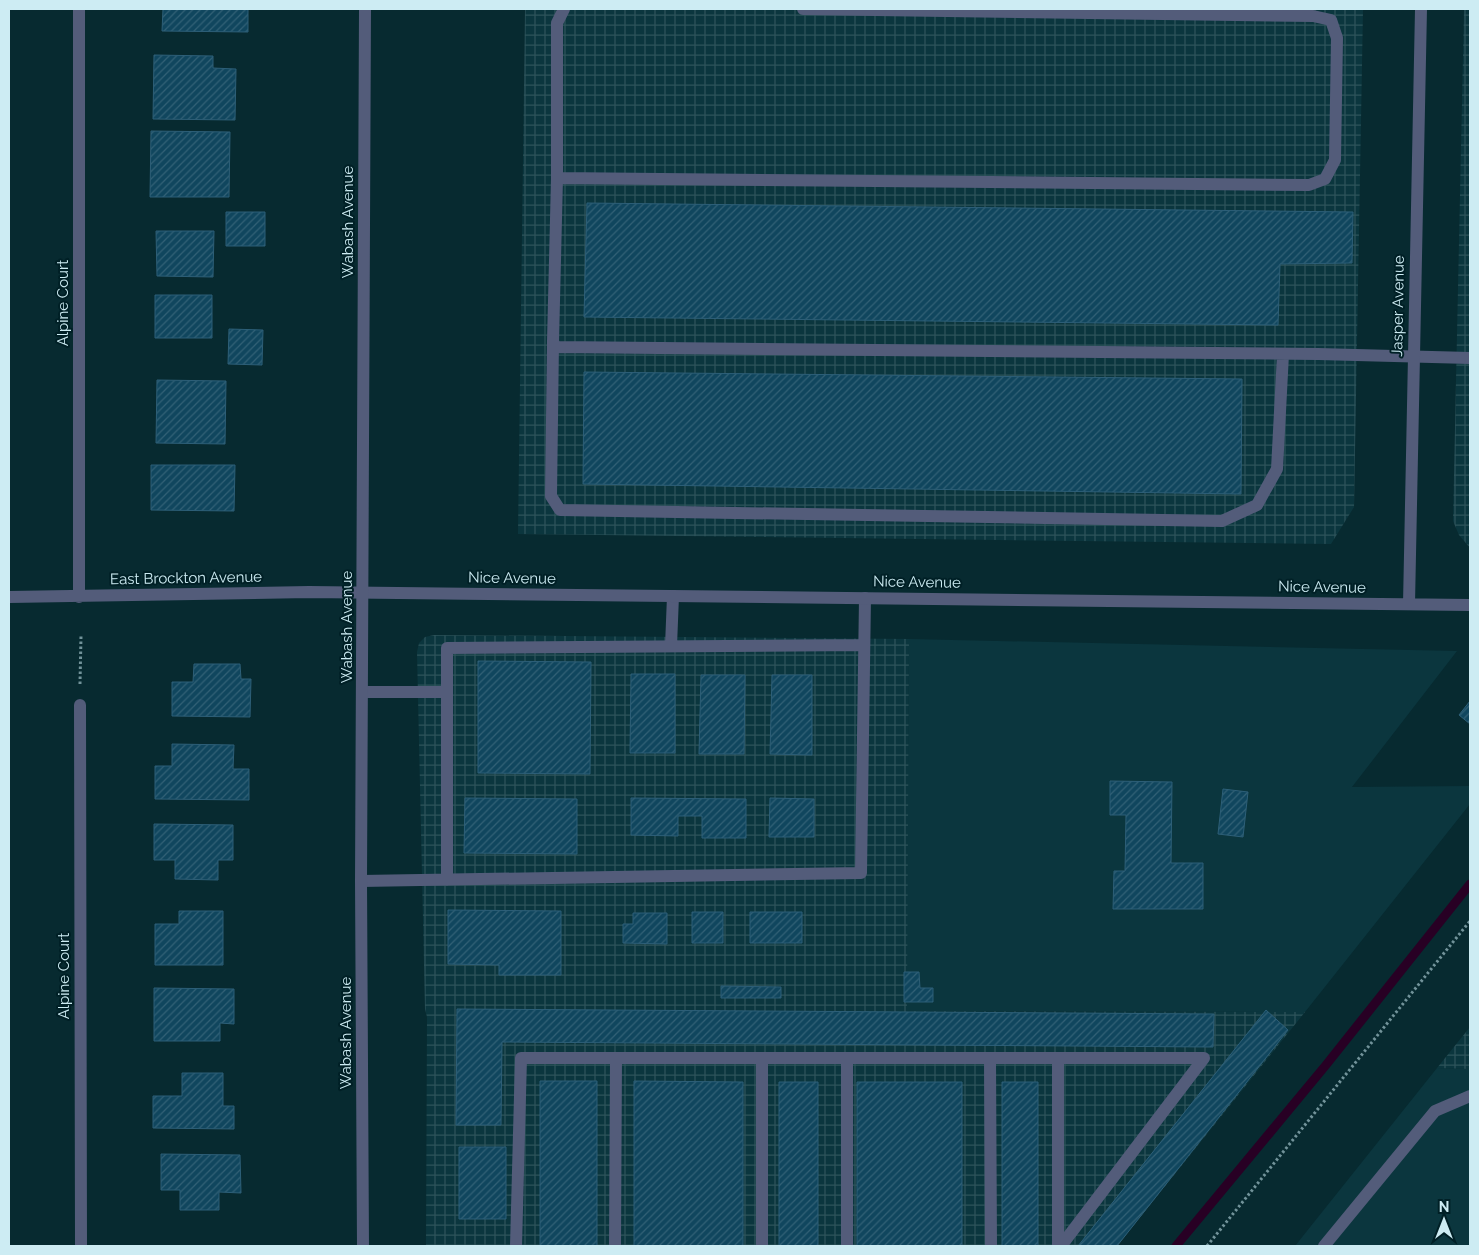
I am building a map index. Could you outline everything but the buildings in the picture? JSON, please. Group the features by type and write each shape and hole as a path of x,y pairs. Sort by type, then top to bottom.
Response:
{"street":[{"name":"Alpine Court","path":"79,9 79,597"},
{"name":"Wabash Avenue","path":"363,1246 361,881 365,9"},
{"path":"563,9 557,23 557,178 552,496 560,510 1222,521 1257,505 1277,469 1283,354"},
{"path":"557,178 1309,185 1325,179 1335,160 1336,38 1331,20 1313,16 803,9"},
{"name":"Jasper Avenue","path":"1409,604 1420,9"},
{"path":"553,342 556,347 1283,354 1470,358"},
{"name":"East Brockton Avenue","path":"9,596 79,597 363,592"},
{"name":"Nice Avenue","path":"363,592 1470,605"},
{"path":"671,646 673,596"},
{"path":"361,881 861,873 865,598"},
{"path":"447,880 447,648 864,645"},
{"path":"362,692 447,692"},
{"name":"Alpine Court","path":"80,705 81,1246"},
{"path":"516,1246 521,1058 1204,1058 1060,1246"},
{"path":"616,1058 616,1246"},
{"path":"762,1058 762,1246"},
{"path":"847,1058 847,1246"},
{"path":"990,1058 991,1246"},
{"path":"1058,1058 1060,1246"},
{"path":"1324,1246 1435,1111 1470,1096"}],"path":[{"path":"80,705 81,636"},
{"path":"1207,1246 1470,921"}],"shaded area":[{"path":"525,9 1363,9 1354,507 1331,544 518,534"},
{"path":"1464,9 1470,9 1470,548 1459,535 1453,521"},
{"path":"434,635 909,639 907,1011 1305,1012 1117,1246 426,1246 427,1017 425,1009 417,652 419,643 425,637"},
{"path":"909,639 1457,651 1352,787 1470,786 1470,804 1305,1012 906,1011"},
{"path":"1470,1027 1470,1069 1437,1068"},
{"path":"1437,1068 1470,1069 1470,1246 1295,1246"}],"waterway":[{"path":"1176,1246 1326,1065 1470,884"}]}
